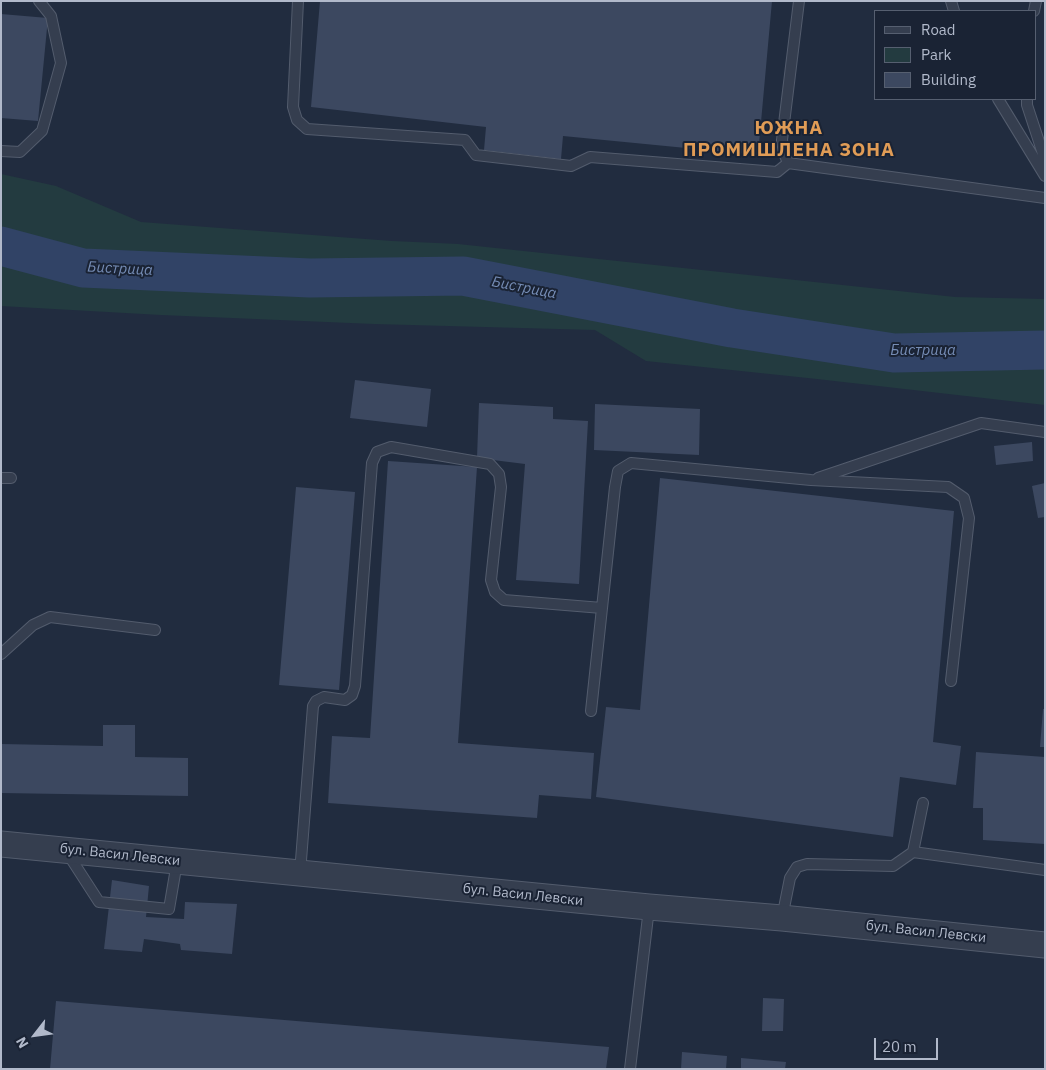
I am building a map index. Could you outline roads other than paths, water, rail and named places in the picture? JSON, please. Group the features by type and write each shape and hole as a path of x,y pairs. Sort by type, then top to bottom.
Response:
{"street":[{"name":"бул. Васил Левски","path":"1,844 1045,944"}],"lane":[{"path":"1,151 20,152 42,131 61,63 51,16 39,1"},
{"path":"298,1 293,106 297,120 307,129 465,140 476,155 571,166 590,157 776,172 788,163 1045,198"},
{"path":"788,163 784,154 782,140 799,1"},
{"path":"999,100 1045,176"},
{"path":"1027,100 1032,122 1045,160"},
{"path":"811,480 981,422 1045,432"},
{"path":"300,873 312,706 316,701 324,697 345,700 352,695 355,686 372,463 377,452 391,447 490,464 499,474 501,487 491,580 494,592 504,600 602,608"},
{"path":"591,711 615,487 618,471 631,463 811,480 948,487 964,498 968,518 951,681"},
{"path":"1,654 33,625 50,617 155,630"},
{"path":"913,852 923,803"},
{"path":"66,850 99,902 168,909 177,861"},
{"path":"782,918 790,878 797,867 807,864 893,866 913,852 1045,870"},
{"path":"630,1069 650,907"}],"waterway":[{"name":"Бистрица","path":"1,246 83,268 310,278 463,276 732,328 894,353 1045,350"}],"district":[{"name":"ЮЖНА ПРОМИШЛЕНА ЗОНА","path":"789,140"}]}
